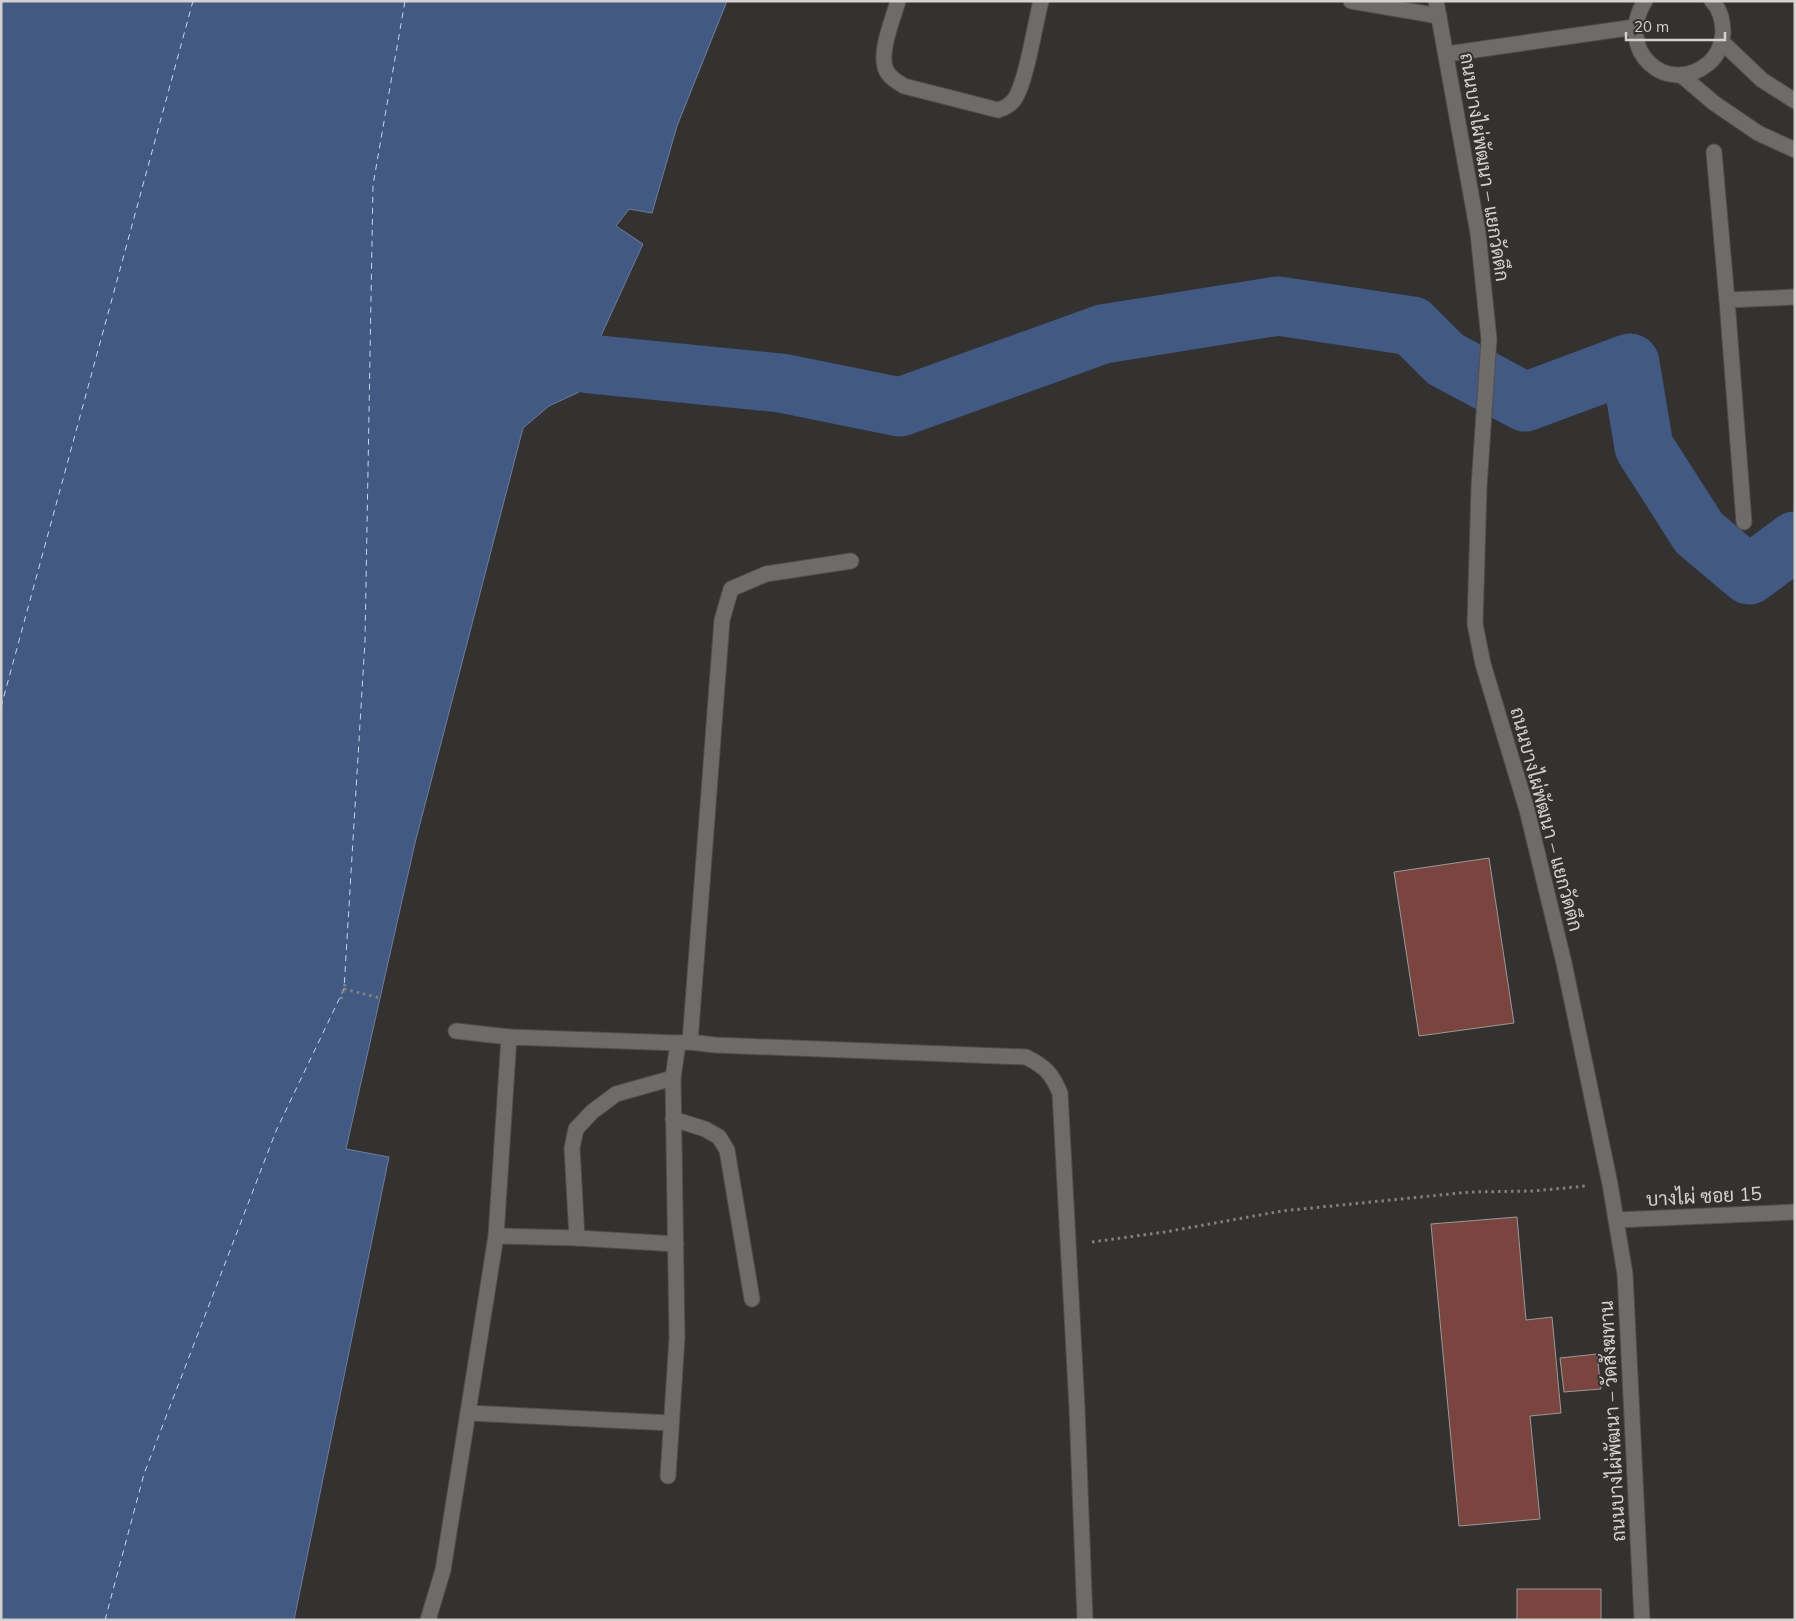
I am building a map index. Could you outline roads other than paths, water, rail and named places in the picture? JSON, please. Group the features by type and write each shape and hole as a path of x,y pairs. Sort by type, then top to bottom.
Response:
{"street":[{"path":"898,1 884,54 885,69 894,80 904,86 998,110 1007,108 1022,85 1041,1"},
{"path":"1350,1 1437,9"},
{"path":"1645,1 1638,13 1635,28 1637,46 1647,61 1662,72 1680,75 1699,71 1714,59 1722,42 1723,22 1712,1"},
{"name":"ถนนบางไผ่พัฒนา – แยกวัดตึก","path":"1437,9 1447,54 1478,233 1489,340 1476,569 1475,624 1483,664 1527,810 1564,963 1616,1220"},
{"path":"1447,54 1635,28"},
{"path":"1722,42 1762,80 1795,102"},
{"path":"1680,75 1714,103 1751,128 1795,150"},
{"path":"1714,152 1744,522"},
{"path":"1727,300 1795,298"},
{"path":"668,1476 677,1338 674,1078 684,1043 722,620 731,589 766,574 851,561"},
{"path":"456,1031 510,1037 1026,1057 1041,1064 1053,1077 1060,1093 1077,1408 1084,1620"},
{"path":"428,1620 444,1570 496,1236 510,1037"},
{"path":"576,1238 572,1148 576,1129 592,1112 616,1094 674,1078"},
{"path":"673,1119 706,1129 719,1137 727,1150 752,1299"},
{"name":"บางไผ่ ซอย 15","path":"1616,1220 1795,1212"},
{"name":"ถนนบางไผ่พัฒนา – วัดสังฆทาน","path":"1616,1220 1625,1274 1642,1620"},
{"path":"496,1236 576,1238 676,1244"},
{"path":"468,1413 671,1423"}],"water":[{"path":"1,1 727,1 677,126 652,213 629,209 616,226 643,244 599,340 579,392 549,406 523,428 415,843 346,1149 389,1157 294,1620 1,1620"}],"waterway":[{"path":"513,340 590,364 781,383 900,407 1103,334 1278,306 1412,326 1445,359 1525,402 1630,363 1644,447 1699,533 1749,575 1795,541"}]}
